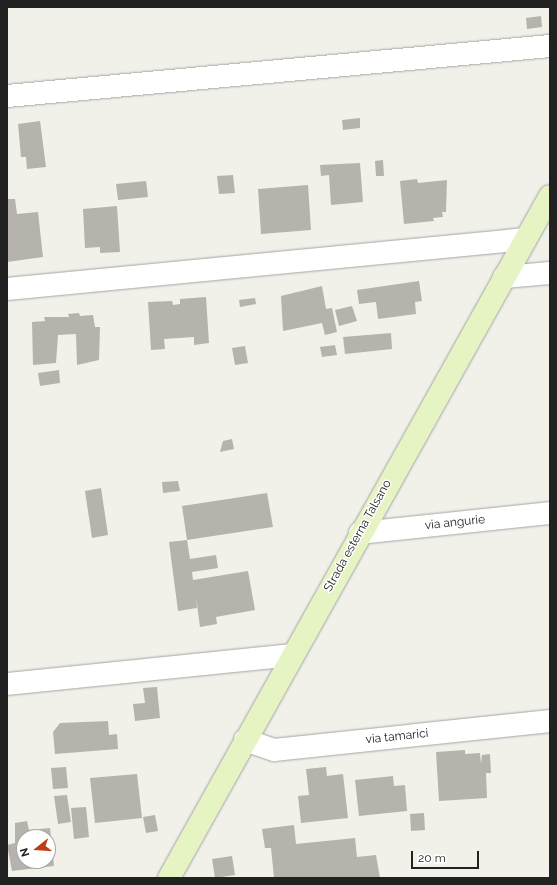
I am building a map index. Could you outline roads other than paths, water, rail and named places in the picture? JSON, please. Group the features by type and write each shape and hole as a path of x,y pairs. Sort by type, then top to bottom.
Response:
{"street":[{"path":"7,96 550,46"},
{"name":"Strada esterna Talsano","path":"168,878 360,532 550,196"},
{"path":"7,289 526,239"},
{"path":"504,277 550,273"},
{"name":"via angurie","path":"360,532 550,513"},
{"path":"7,684 292,655"},
{"name":"via tamarici","path":"245,740 274,750 550,721"}]}
